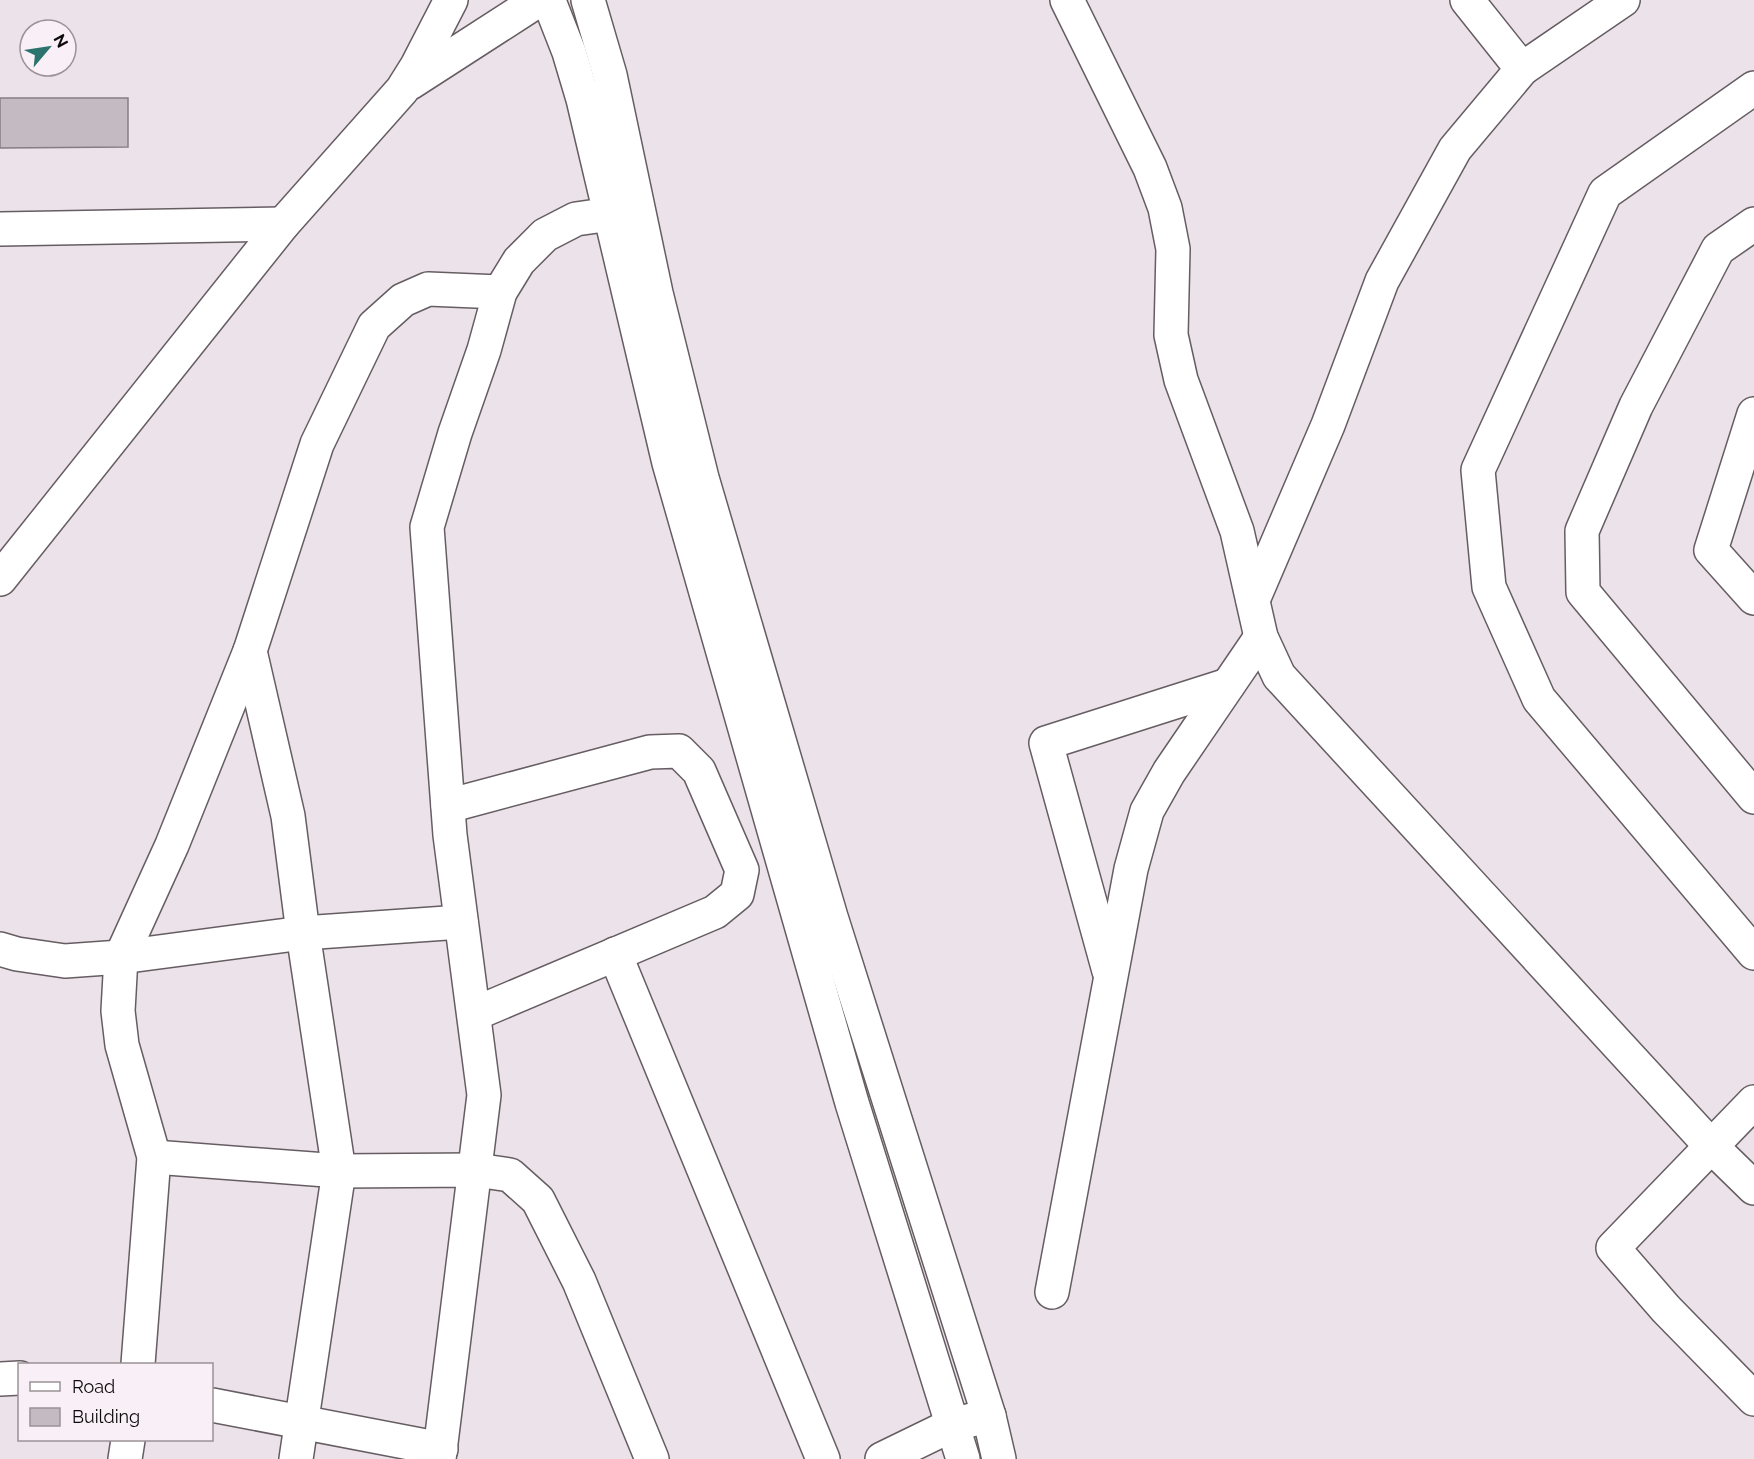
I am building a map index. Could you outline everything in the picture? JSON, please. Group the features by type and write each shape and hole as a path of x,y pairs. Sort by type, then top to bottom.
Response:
{"street":[{"path":"0,579 283,224 402,90 451,0"},
{"path":"588,0 610,75 656,293 702,478 831,917 989,1416 999,1459"},
{"path":"1067,0 1150,168 1165,208 1173,249 1171,334 1179,368 1237,531 1262,637 1279,676 1711,1146 1754,1188"},
{"path":"1467,0 1522,69"},
{"path":"1253,600 1328,425 1382,282 1455,149 1522,69 1623,0"},
{"path":"402,90 538,1 572,62 611,214 669,463 852,1103 954,1424 963,1459"},
{"path":"1754,88 1605,193 1478,470 1489,587 1539,699 1754,953"},
{"path":"213,1405 440,1454 484,1095 448,806 427,526 455,433 484,350 500,292 519,261 545,235 576,219 611,214"},
{"path":"0,229 283,224"},
{"path":"1754,224 1718,249 1636,406 1582,531 1583,592 1754,797"},
{"path":"138,1363 154,1157 122,1045 118,1011 121,957 172,845 250,651 317,444 374,326 403,300 428,289 500,292"},
{"path":"1754,414 1711,550 1754,598"},
{"path":"1052,1292 1131,869 1147,811 1169,772 1262,637"},
{"path":"250,651 288,816 339,1171 296,1459"},
{"path":"1111,978 1046,743 1228,685"},
{"path":"448,806 650,752 679,751 699,771 741,870 736,894 715,912 474,1014"},
{"path":"0,949 16,954 65,961 121,957 303,933 461,922"},
{"path":"615,954 823,1459"},
{"path":"1754,1102 1613,1248 1666,1309 1754,1399"},
{"path":"154,1157 339,1171 476,1170 510,1175 538,1200 579,1281 652,1459"},
{"path":"0,1379 18,1378"},
{"path":"882,1459 954,1424 989,1416"},
{"path":"124,1459 128,1441"}],"building":[{"path":"0,98 128,98 128,147 0,148"}]}
